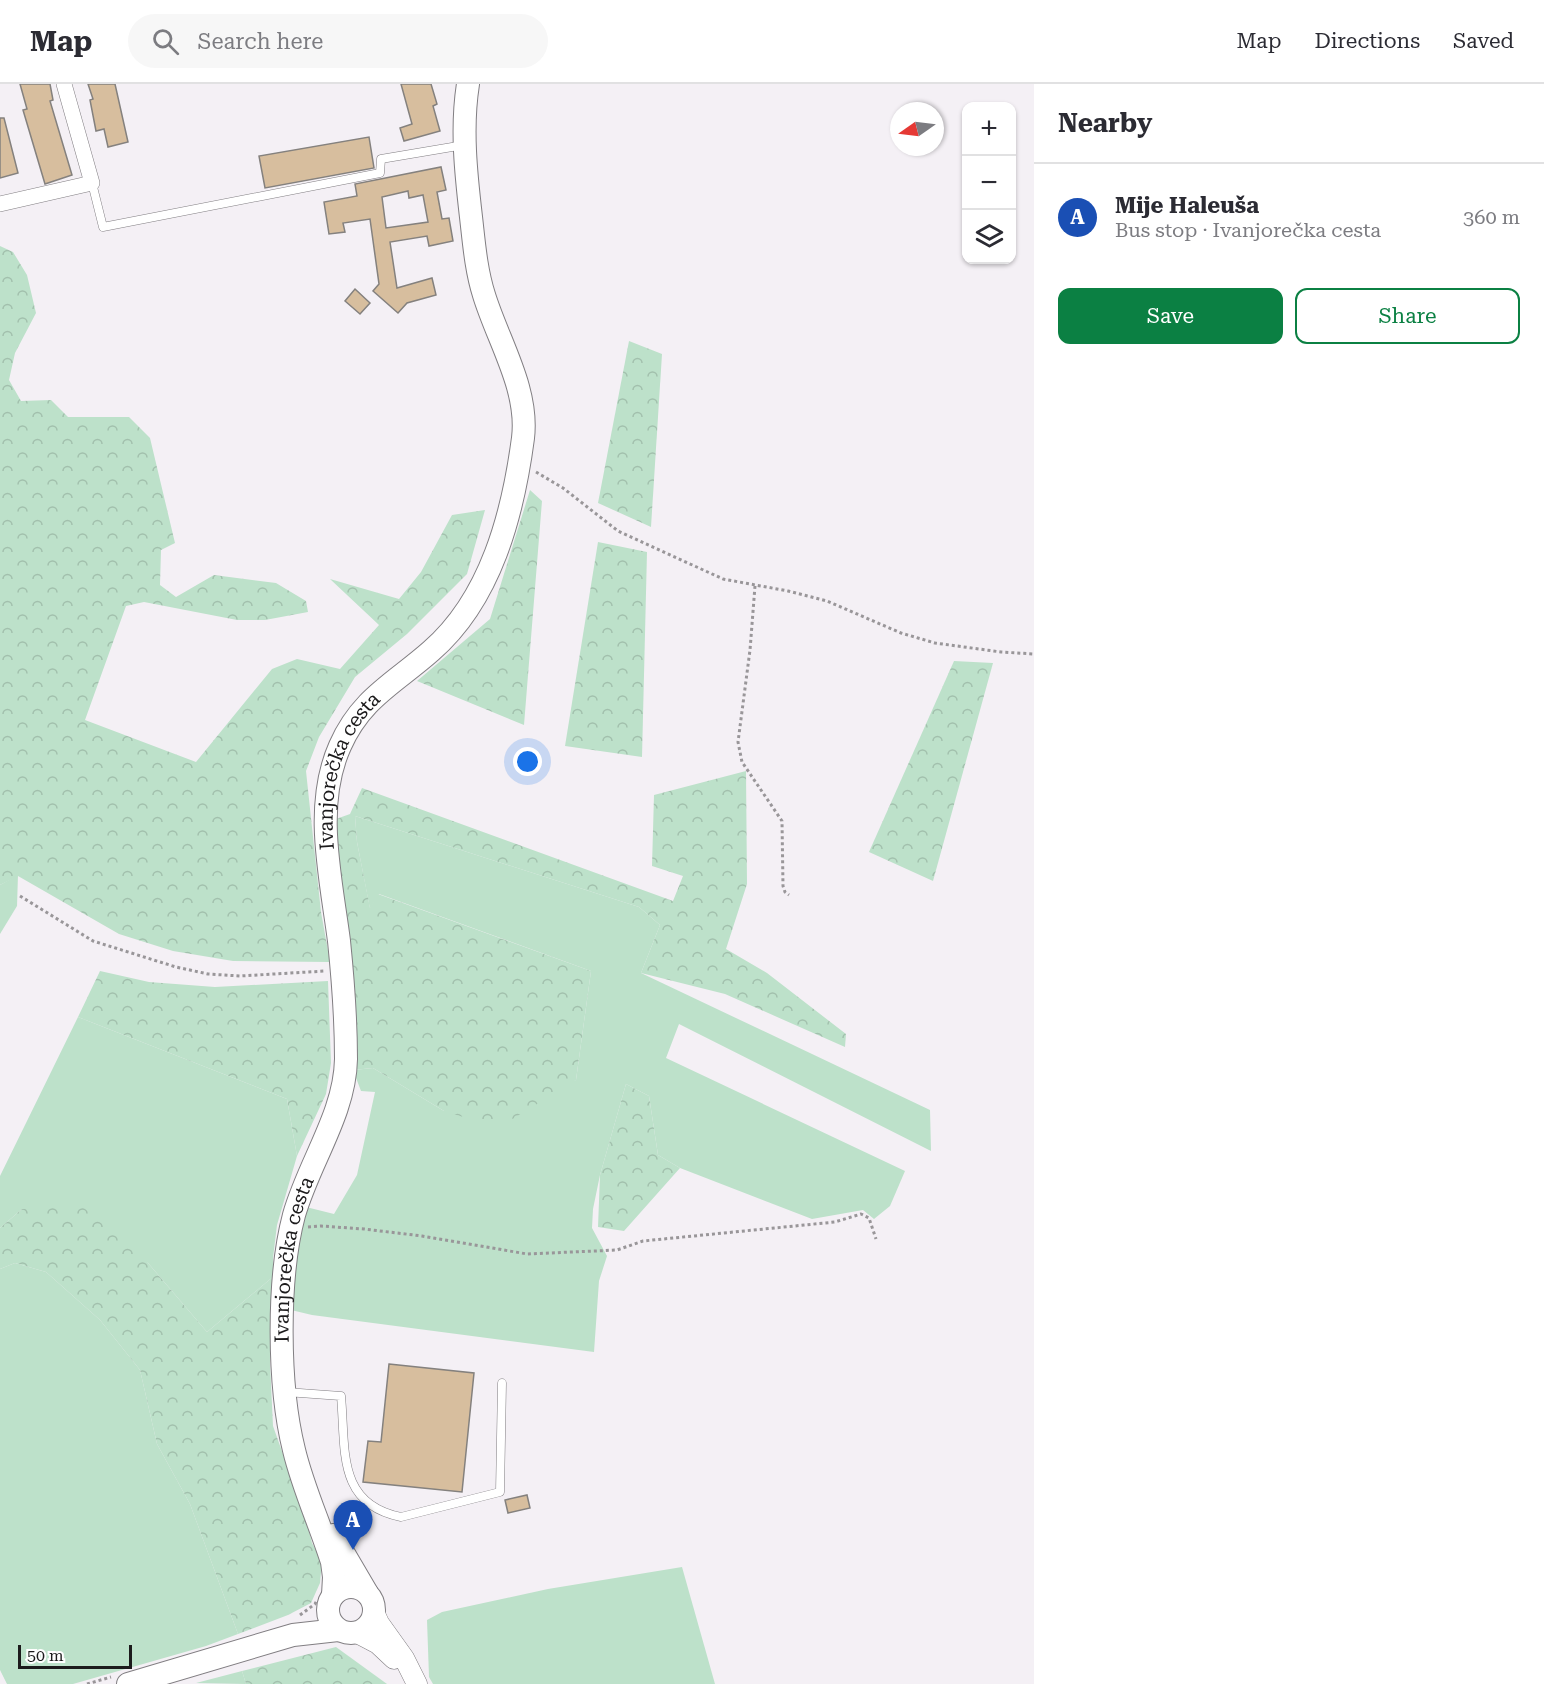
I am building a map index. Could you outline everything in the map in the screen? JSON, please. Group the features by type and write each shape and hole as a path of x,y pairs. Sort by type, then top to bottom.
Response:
{"main road":[{"name":"Ivanjorečka cesta","path":"327,1597 334,1577 332,1562 295,1455 289,1429 284,1392 283,1330 285,1267 298,1202 342,1094 346,1058 342,969 329,865 327,818 330,775 337,753 355,718 369,701 395,678 433,650 467,611 477,595 498,548 524,434 519,392 480,282 468,189 465,145 464,106 468,84"},
{"name":"Ivanjorečka cesta","path":"314,1506 370,1602"},
{"path":"123,1679 314,1619 327,1597 339,1590 353,1587 370,1602 369,1625 348,1631 296,1625"},
{"path":"327,1597 328,1618 348,1631"}],"street":[{"path":"0,204 92,183 64,84"},
{"path":"370,1602 379,1623 404,1658 417,1684"},
{"path":"348,1631 369,1638 386,1651 417,1684"}],"lane":[{"path":"92,183 103,226 380,173 381,159 465,145"},
{"path":"284,1392 341,1396 348,1474 357,1494 372,1508 385,1514 401,1517 500,1492 502,1383"}],"path":[{"path":"518,464 536,471 563,488 618,531 723,579 789,591 827,601 901,633 935,643 972,649 1034,654"},
{"path":"755,586 750,650 738,742 742,762 782,820 783,886 789,895"},
{"path":"20,896 93,941 176,967 208,974 240,976 342,969"},
{"path":"292,1228 321,1226 364,1229 422,1236 526,1254 617,1250 643,1241 835,1222 861,1214 869,1218 876,1239"},
{"path":"296,1625 315,1604 327,1597"},
{"path":"87,1684 123,1679"}],"green space":[{"path":"0,246 13,252 27,275 36,313 15,353 9,380 21,401 51,400 68,417 129,417 150,438 175,543 161,550 160,585 176,597 214,575 276,583 306,601 308,612 265,620 237,620 144,602 126,606 85,720 196,762 272,669 297,659 340,669 379,625 330,579 399,599 421,572 452,515 485,510 467,574 407,634 355,677 319,737 306,771 321,912 330,962 233,961 173,951 119,934 18,876 0,885"},
{"path":"629,341 662,354 651,527 598,503"},
{"path":"530,490 542,501 524,725 417,681 490,619"},
{"path":"598,542 647,552 642,757 565,746"},
{"path":"954,661 993,663 933,881 869,852"},
{"path":"746,771 747,884 726,949 767,973 846,1034 845,1047 725,994 641,973 660,925 639,907 355,816 357,842 370,908 378,894 591,971 576,1080 498,1128 444,1111 373,1068 353,1070 348,967 336,819 350,814 362,788 673,901 683,876 652,866 654,795"},
{"path":"355,816 639,907 660,925 641,973 930,1110 931,1151 679,1024 666,1058 905,1171 890,1206 874,1219 863,1210 812,1219 680,1168 658,1155 649,1096 626,1084 600,1175 593,1209 592,1228 607,1256 599,1281 594,1352 312,1315 291,1310 291,1280 306,1207 334,1214 357,1175 375,1092 361,1091 353,1070 373,1068 444,1111 576,1080 591,971 379,894 370,909 357,842"},
{"path":"18,875 17,906 0,934 0,885"},
{"path":"100,971 149,982 215,987 328,981 331,1063 326,1094 297,1156 287,1099 78,1017"},
{"path":"78,1017 287,1099 297,1156 277,1225 273,1258 274,1276 207,1332 148,1263 22,1209 0,1228 0,1176"},
{"path":"626,1084 649,1096 658,1155 680,1168 624,1231 598,1227 600,1175"},
{"path":"83,1207 148,1263 207,1332 274,1276 270,1363 273,1426 306,1519 312,1543 322,1561 320,1583 311,1603 288,1615 238,1634 190,1504 157,1444 140,1370 100,1320 46,1272 15,1263 0,1269 0,1228 22,1209"},
{"path":"15,1263 46,1272 100,1320 140,1370 157,1444 190,1504 238,1634 206,1646 73,1684 7,1684 0,1670 0,1269"},
{"path":"682,1567 715,1684 433,1684 429,1677 427,1620 442,1612 548,1589"},
{"path":"336,1647 387,1684 246,1684 242,1671"},
{"path":"242,1671 246,1684 196,1683"}],"building":[{"path":"20,84 50,84 53,100 50,101 72,175 45,184 23,110 27,109"},
{"path":"88,84 115,84 128,142 108,147 104,129 96,131 90,100 93,99"},
{"path":"401,84 431,84 437,104 433,106 440,131 404,141 400,128 412,124"},
{"path":"0,118 4,118 18,173 0,178"},
{"path":"369,137 374,168 265,188 259,156"},
{"path":"441,167 446,190 437,192 442,219 449,218 453,241 429,246 427,236 390,242 397,288 432,278 436,295 407,303 398,313 373,291 379,284 370,219 343,223 345,232 329,234 324,202 357,196 355,184","holes":["408,191 409,198 423,195 428,222 386,228 382,197"]},
{"path":"355,289 370,303 360,314 345,301"},
{"path":"389,1364 474,1373 462,1492 363,1482 368,1441 381,1442"},
{"path":"527,1495 530,1508 508,1513 505,1500"}],"place":[{"name":"Mije Haleuša","path":"353,1550"}]}
